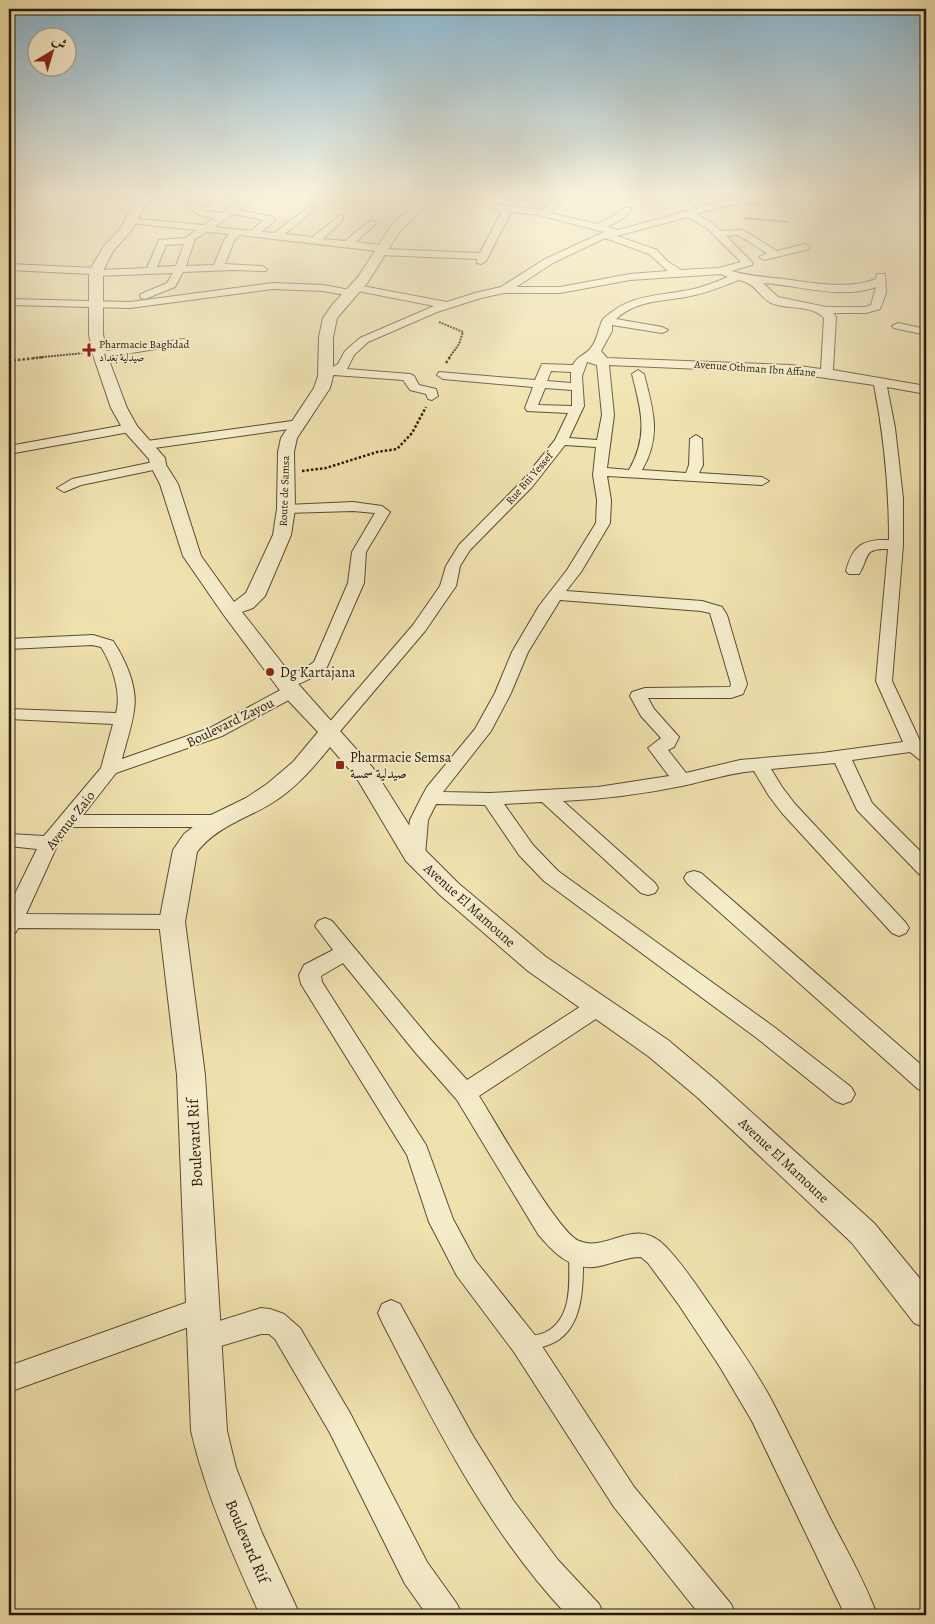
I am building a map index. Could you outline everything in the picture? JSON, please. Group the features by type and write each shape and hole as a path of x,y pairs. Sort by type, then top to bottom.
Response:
{"street":[{"path":"49,269 96,272 188,269"},
{"path":"140,298 171,285 180,269"},
{"path":"253,269 262,269"},
{"name":"Route de Samsa","path":"230,610 246,604 256,596 282,535 286,509 284,472 289,438 330,373 325,350 328,326 333,313 354,291 371,269"},
{"path":"504,290 537,269"},
{"path":"671,269 679,274"},
{"path":"330,373 343,366 352,349 364,340 447,305 479,295 504,290 553,290 630,277 729,269"},
{"path":"720,271 736,277 753,280 828,287 866,287 881,279 880,298 878,306 874,308 824,310 774,300 753,280"},
{"name":"Avenue El Mamoune","path":"96,272 96,334 100,353 119,408 130,428 157,458 158,465 169,484 192,556 288,687 365,773 415,855 449,889 537,964 658,1048 748,1126 863,1233 926,1312"},
{"path":"415,855 419,820 430,798 482,731 502,693 520,652 603,523 604,500 600,472 608,415 599,356 607,321 622,307 635,301 697,292 736,277"},
{"path":"9,302 120,305 150,303 265,285 323,287 447,305"},
{"path":"824,310 830,317 827,373"},
{"path":"607,321 662,330"},
{"path":"898,326 926,332"},
{"path":"100,353 183,342"},
{"path":"575,410 531,408 546,367 579,365 599,356"},
{"name":"Avenue Othman Ibn Affane","path":"599,356 827,373 926,390"},
{"name":"Rue Bni Yessef","path":"330,732 425,620 448,586 453,566 464,548 527,484 560,440 578,406 576,376 579,365"},
{"path":"330,373 406,377 410,379 414,387 432,392 432,396"},
{"path":"634,473 649,442 649,420 638,374"},
{"path":"442,375 578,387"},
{"path":"430,798 490,799 598,792 682,780 760,764 920,751 884,681 896,544 895,490 889,428 880,382"},
{"path":"147,446 299,424"},
{"path":"9,450 130,428"},
{"path":"691,476 696,465 696,439"},
{"path":"560,440 603,444"},
{"path":"64,488 77,482 158,465"},
{"path":"600,472 762,481"},
{"name":"Boulevard Zayou","path":"110,769 216,732 310,673 321,664 356,583 359,552 383,512 380,509 366,507 286,509"},
{"path":"854,571 859,554 866,546 896,544"},
{"path":"555,596 702,606 716,610 720,615 739,684 737,690 731,693 646,692 638,696 647,712 670,737 668,743 657,748 682,780"},
{"path":"9,644 93,640 107,644 115,656 126,694 126,709 110,769"},
{"path":"9,714 123,719"},
{"name":"Boulevard Rif","path":"280,1615 247,1543 218,1468 209,1430 191,1075 172,922 185,850 196,836 216,821 247,807 278,787 302,768 330,732"},
{"path":"841,756 864,806 926,868"},
{"path":"760,764 771,786 788,807 866,895 899,928"},
{"name":"Avenue Zaio","path":"10,924 49,843 110,769"},
{"path":"545,795 648,888"},
{"path":"490,799 526,850 551,876 766,1033 843,1094"},
{"path":"66,821 216,821"},
{"path":"9,840 49,843"},
{"path":"694,878 926,1082"},
{"path":"10,924 172,922"},
{"path":"326,926 417,1040 465,1093 484,1120 547,1226 563,1245 576,1253 593,1255 633,1245 641,1245 648,1247 657,1255 688,1296 730,1358 762,1411 861,1615"},
{"path":"346,952 312,971 310,975 312,984 358,1054 418,1152 442,1222 466,1268 524,1343 624,1497 720,1615"},
{"path":"465,1093 597,1007"},
{"path":"391,1313 441,1408 497,1499 548,1572 588,1615"},
{"path":"9,1379 203,1324 269,1320 282,1326 340,1423 412,1565 446,1615"}],"lane":[{"path":"524,1343 550,1338 564,1327 571,1316 574,1298 576,1253"}],"path":[{"path":"9,361 100,353"},
{"path":"284,472 326,468 364,456"}],"place":[{"name":"Pharmacie Baghdad صيدلية بغداد","path":"89,350"},
{"name":"Dg Kartajana","path":"270,672"},
{"name":"Pharmacie Semsa صيدلية سمسة","path":"340,765"}]}
